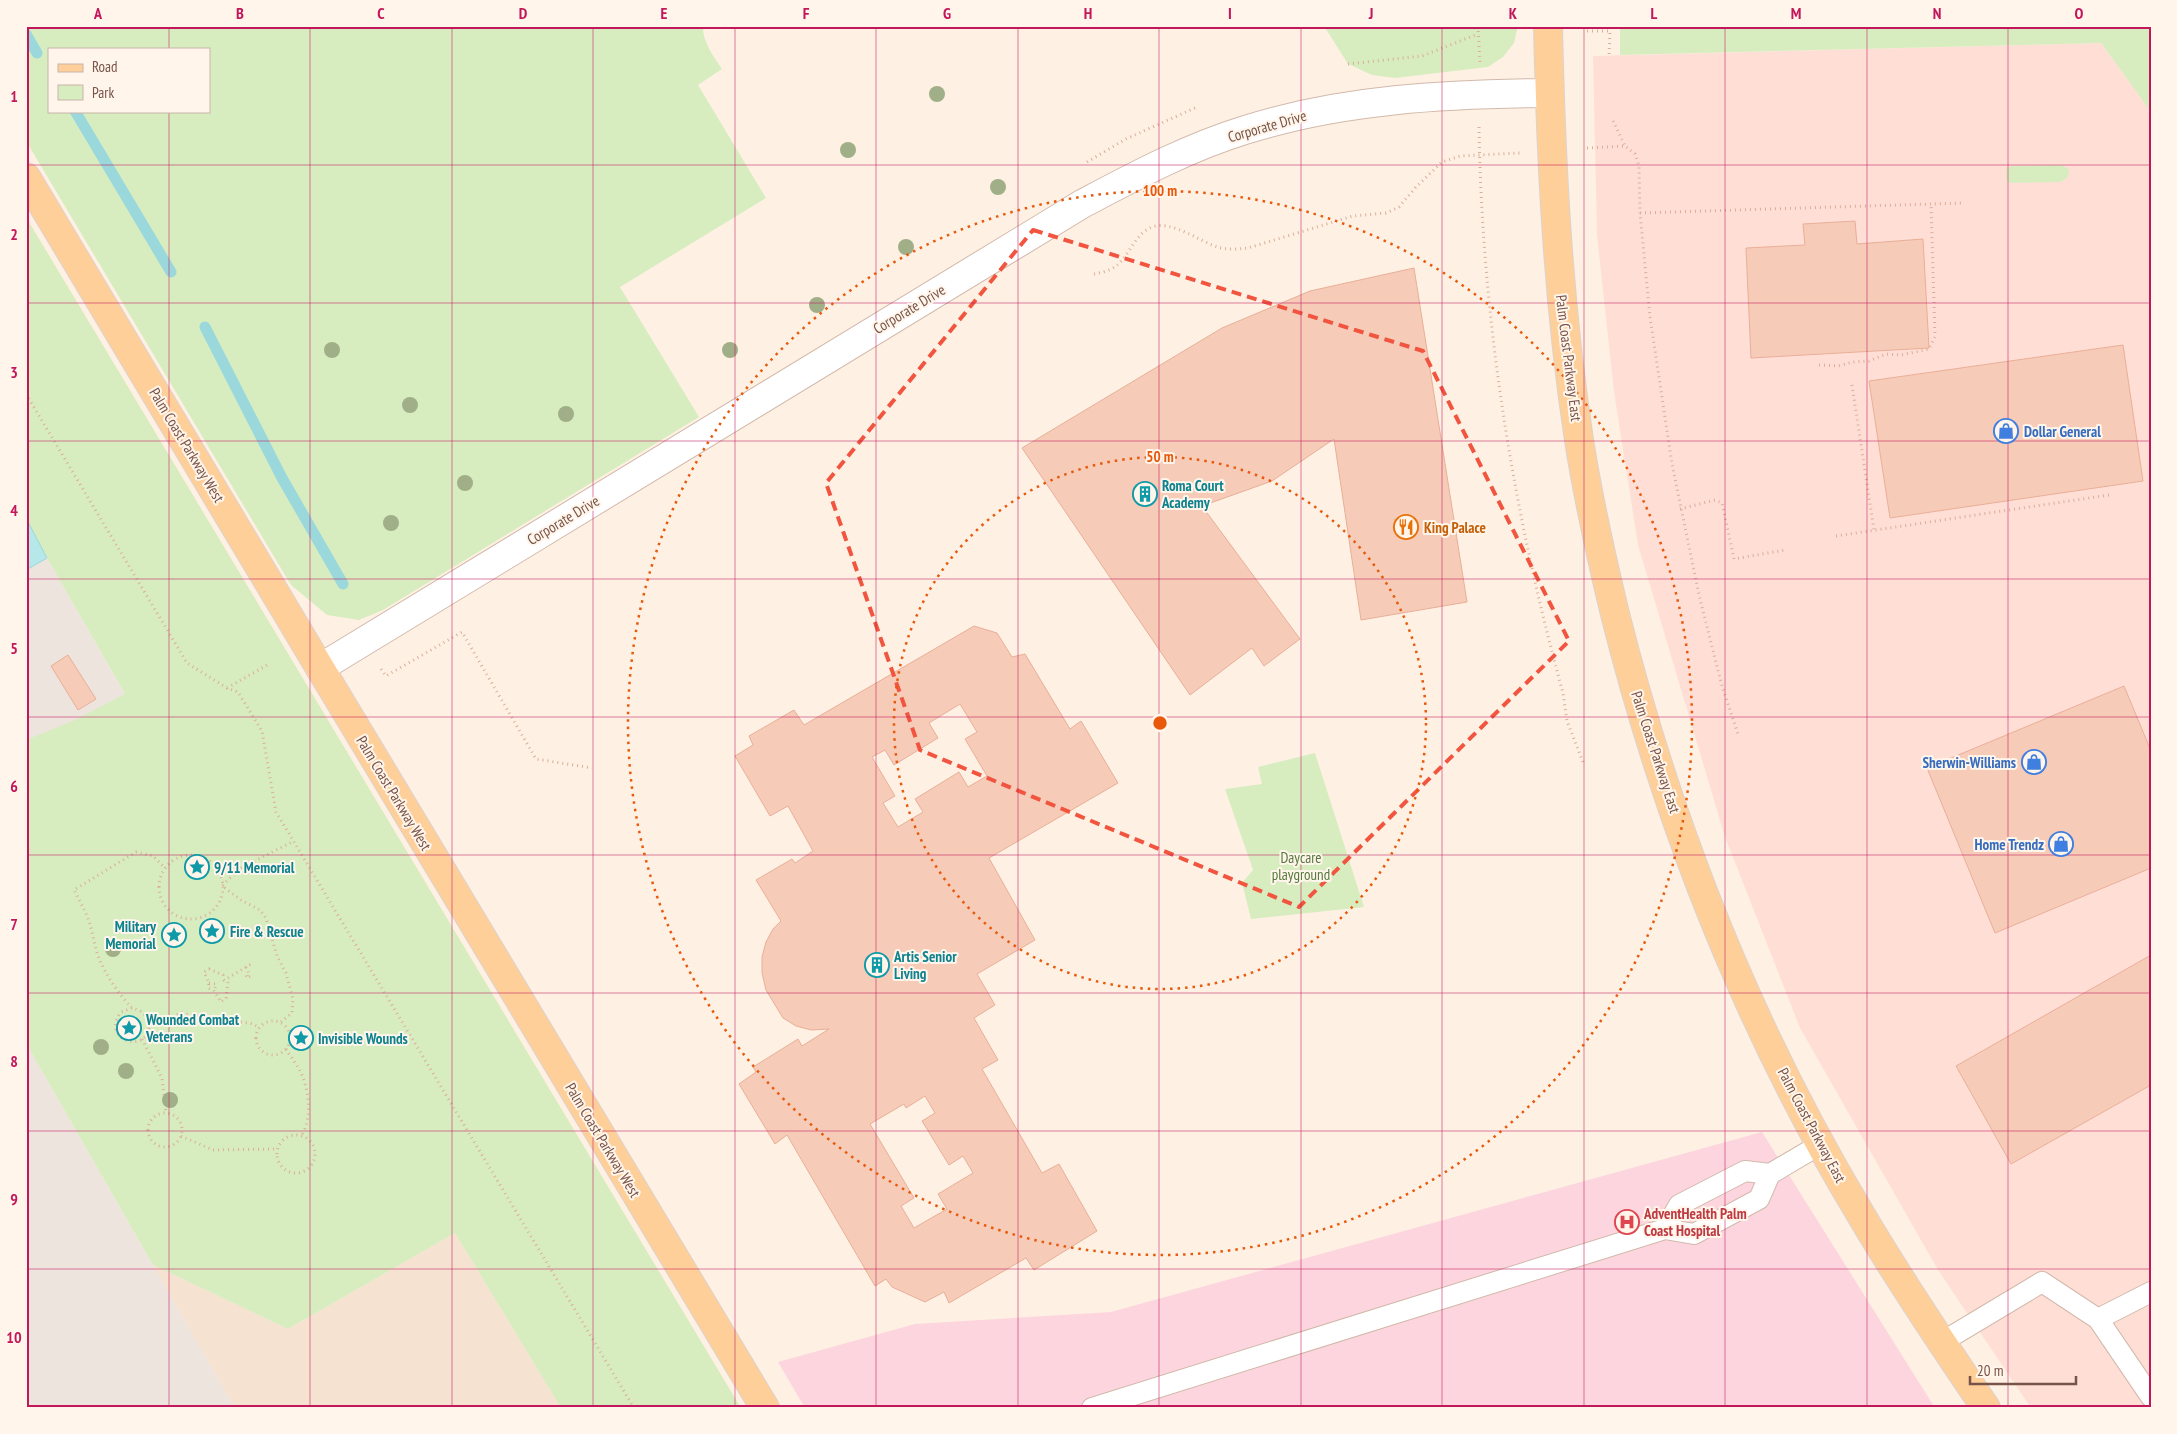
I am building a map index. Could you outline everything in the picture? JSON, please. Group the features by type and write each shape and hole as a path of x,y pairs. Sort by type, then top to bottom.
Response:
{"main road":[{"name":"Palm Coast Parkway East","path":"1548,26 1549,92 1557,259 1572,385 1591,506 1620,634 1657,761 1716,923 1770,1044 1821,1144 1860,1213 1986,1408"},
{"name":"Palm Coast Parkway West","path":"26,177 765,1408"}],"street":[{"name":"Corporate Drive","path":"320,668 1082,204 1147,169 1188,151 1245,130 1300,116 1370,102 1481,93 1549,92"}],"lane":[{"path":"1092,1408 1665,1229 1694,1234 1759,1199 1770,1174 1821,1144"},
{"path":"1665,1229 1679,1205 1746,1171 1770,1174"},
{"path":"1942,1342 2042,1282 2098,1319 2151,1397"},
{"path":"2098,1319 2151,1292"}],"path":[{"path":"1478,26 1481,69"},
{"path":"1587,31 1610,31 1609,57"},
{"path":"1348,64 1422,56 1478,34"},
{"path":"1613,120 1625,146 1635,154 1639,166 1640,213 1656,368 1680,508 1722,686 1738,734"},
{"path":"1479,126 1479,155 1489,299 1496,362 1517,495 1562,693 1566,721 1583,762"},
{"path":"1587,148 1625,146"},
{"path":"1094,274 1110,270 1120,262 1141,236 1151,228 1161,226 1180,230 1217,247 1248,248 1353,216 1386,212 1399,207 1416,186 1442,162 1460,156 1520,152"},
{"path":"1640,213 1964,203"},
{"path":"1819,365 1838,366 1853,362 1869,361 1886,354 1901,354 1929,349 1935,337 1931,204"},
{"path":"1852,385 1874,530"},
{"path":"26,394 187,663 227,688 238,692 262,731 276,812 634,1408"},
{"path":"1836,536 2109,494"},
{"path":"1680,508 1715,500 1722,503 1734,559 1785,550"},
{"path":"377,662 386,676 462,632 536,760 592,768"},
{"path":"227,688 269,664"},
{"path":"222,886 239,869 294,841"},
{"path":"132,1008 99,959 89,920 74,890 136,852 153,856 165,868"},
{"path":"184,856 200,857 207,860 218,871 222,886 221,897 216,907 198,919 186,919 176,916 167,909 161,900 160,878 165,868 170,862 184,856"},
{"path":"222,886 241,900 260,910 266,918 277,956 286,973 293,999 292,1013 281,1022 267,1022 259,1027 255,1038 259,1049 264,1053 275,1055 286,1050"},
{"path":"229,978 226,998 220,1002 214,991 208,988 210,983 204,972 209,969 223,975 224,980 251,964"},
{"path":"246,967 250,976"},
{"path":"250,976 251,970"},
{"path":"246,976 247,978 250,976"},
{"path":"210,983 216,984 214,991"},
{"path":"132,1008 142,1012 148,1020 148,1031 142,1039 131,1042 121,1038 117,1033 116,1022 126,1009 132,1008"},
{"path":"148,1020 159,1021 182,1013 259,1027"},
{"path":"281,1022 290,1034 286,1050 299,1069 306,1084 308,1104 306,1125 301,1136"},
{"path":"142,1039 162,1078 166,1113"},
{"path":"166,1113 171,1114 179,1121 182,1131 181,1136 175,1144 159,1146 149,1135 150,1124 156,1116 166,1113"},
{"path":"181,1136 214,1150 278,1149"},
{"path":"301,1136 311,1143 314,1149 313,1161 305,1171 293,1173 282,1167 278,1162 278,1149 284,1139 301,1136"}],"highlighted area":[{"path":"1033,230 1423,351 1569,641 1299,907 920,750 826,483"}],"shaded area":[{"path":"2101,43 2151,112 2151,1408 2031,1408 1938,1270 1800,1028 1725,837 1638,545 1614,392 1597,235 1593,56"},
{"path":"47,558 154,745 26,826 26,570"},
{"path":"26,1043 153,1265 235,1408 26,1408"},
{"name":"AdventHealth Palm Coast Hospital","path":"1762,1132 1935,1408 805,1408 778,1362 915,1324 1111,1312"},
{"path":"455,1233 561,1408 235,1408 153,1265 288,1329"}],"green space":[{"path":"26,26 703,26 706,43 722,69 698,85 766,198 620,287 699,417 383,610 359,620 327,615 291,585 26,141"},
{"path":"1324,26 1518,26 1514,43 1503,57 1488,67 1395,78 1372,75 1348,64"},
{"path":"1620,26 2151,26 2151,112 2101,43 1620,55"},
{"path":"2061,165 2069,169 2069,172 2067,177 2060,182 2009,183 2006,179 2006,169 2011,166"},
{"path":"26,217 741,1408 561,1408 455,1233 288,1329 153,1265 26,1043 26,740 75,720 125,694 26,518"},
{"name":"Daycare playground","path":"1315,753 1364,907 1251,919 1242,883 1253,870 1225,789 1262,784 1258,767"}],"water":[{"path":"26,518 47,558 26,570"}],"building":[{"path":"1855,221 1857,244 1923,239 1929,348 1751,358 1746,248 1805,245 1803,224"},
{"name":"Roma Court Academy","path":"1414,268 1467,602 1361,620 1334,439 1272,481 1202,506 1300,639 1264,666 1252,648 1190,695 1022,448 1222,328 1310,291"},
{"name":"Dollar General","path":"2123,345 2143,481 1890,518 1869,381"},
{"name":"Artis Senior Living","path":"974,626 997,633 1012,657 1025,654 1070,729 1081,721 1118,783 989,858 1035,940 977,974 995,1005 974,1018 998,1060 982,1069 1042,1173 1059,1164 1097,1231 1034,1270 1026,1258 949,1303 944,1292 925,1302 892,1287 886,1279 875,1286 787,1135 775,1144 739,1084 756,1072 753,1067 798,1039 802,1046 829,1029 811,1030 796,1026 783,1018 766,990 762,973 762,957 766,942 773,929 781,921 756,880 792,859 795,863 813,851 788,806 770,816 735,756 753,745 749,736 794,710 804,725","holes":["960,704 977,732 965,739 987,776 968,787 959,772 915,799 923,812 898,827 883,803 895,796 872,757 885,750 894,765 938,738 929,723","925,1096 935,1113 922,1121 949,1165 963,1156 973,1173 938,1194 947,1209 914,1228 901,1206 914,1198 870,1124 904,1104 906,1108"]},
{"path":"68,655 96,699 78,710 51,666"},
{"path":"2124,686 2151,751 2151,868 1995,933 1927,768"},
{"path":"2151,955 2151,1085 2011,1164 1956,1066"}],"waterway":[{"path":"26,34 37,53"},
{"path":"76,112 171,272"},
{"path":"205,327 282,478 343,584"}],"place":[{"name":"Dollar General","path":"2006,431"},
{"name":"Roma Court Academy","path":"1145,494"},
{"name":"King Palace","path":"1406,527"},
{"name":"Sherwin-Williams","path":"2034,762"},
{"name":"Home Trendz","path":"2061,844"},
{"name":"9/11 Memorial","path":"197,867"},
{"name":"Fire & Rescue","path":"212,931"},
{"name":"Military Memorial","path":"174,935"},
{"name":"Artis Senior Living","path":"877,965"},
{"name":"Wounded Combat Veterans","path":"129,1028"},
{"name":"Invisible Wounds","path":"301,1038"},
{"name":"AdventHealth Palm Coast Hospital","path":"1627,1222"}]}
